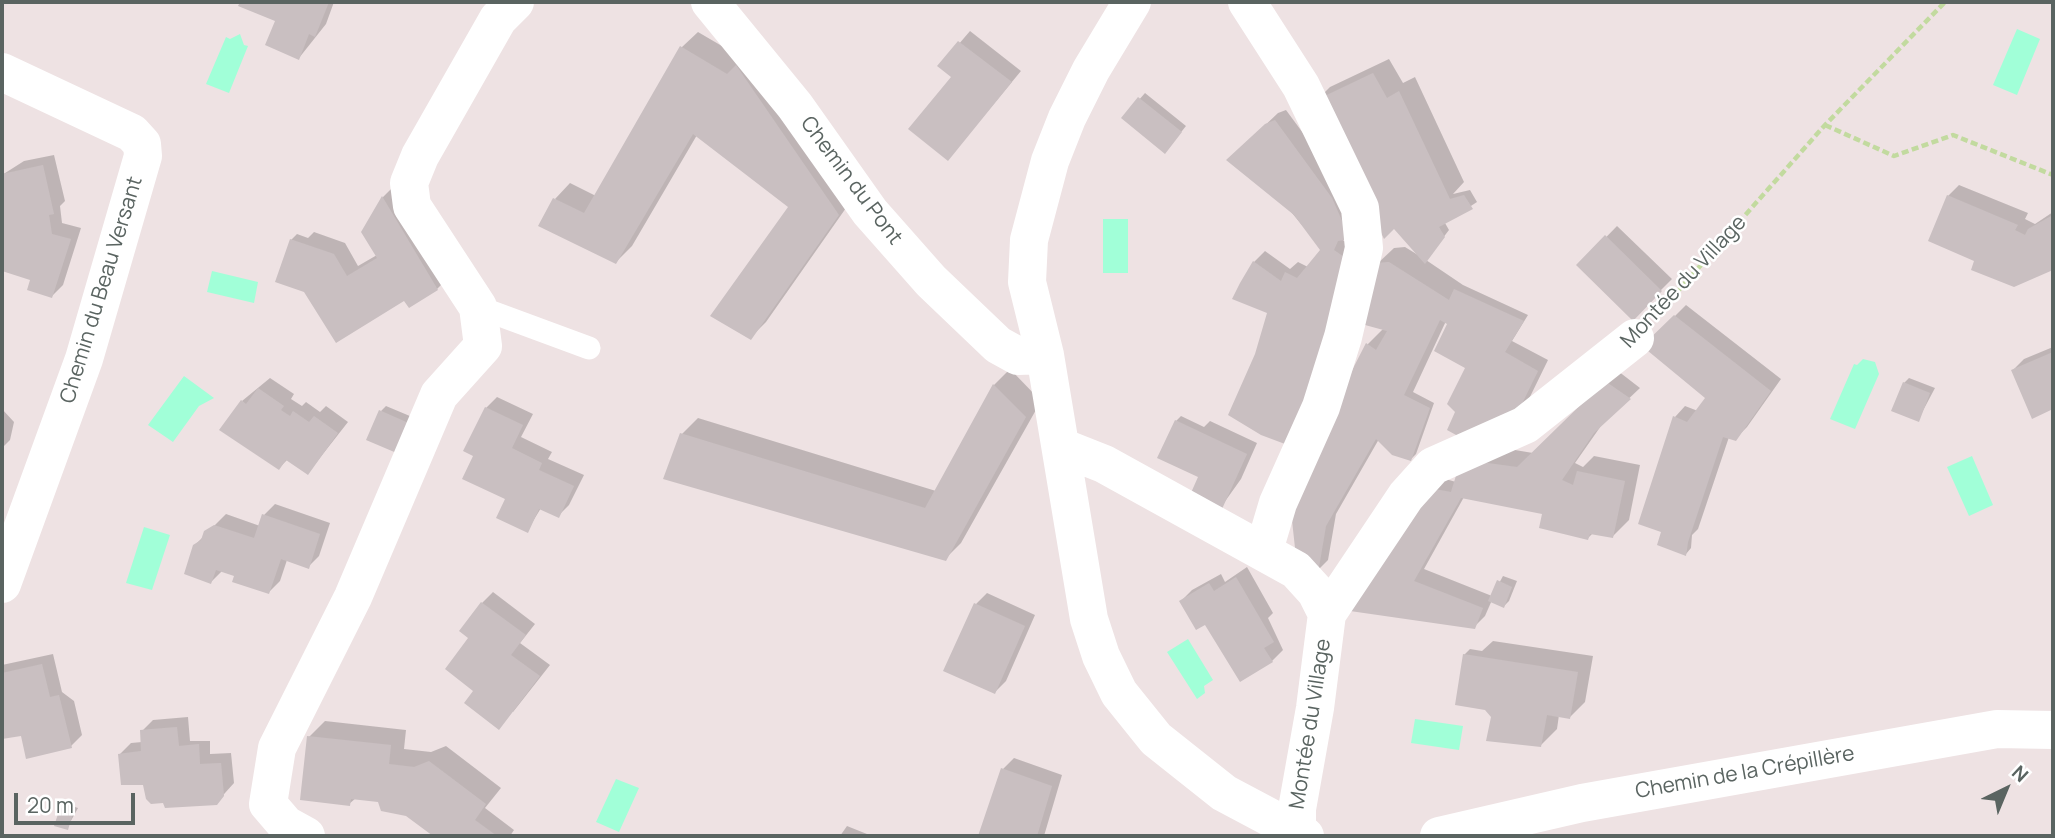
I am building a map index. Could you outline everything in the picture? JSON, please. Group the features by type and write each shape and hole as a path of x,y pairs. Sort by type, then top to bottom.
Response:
{"street":[{"path":"306,836 286,825 268,804 277,748 353,597 439,395 483,346 478,307 412,206 409,183 420,156 498,19 515,2"},
{"name":"Chemin du Pont","path":"709,2 795,106 870,212 931,281 998,345 1018,356 1045,355"},
{"path":"1132,2 1091,70 1067,118 1050,161 1029,240 1027,282 1045,355 1089,619 1101,656 1119,693 1156,739 1224,793 1299,835"},
{"path":"1247,2 1301,86 1360,208 1364,248 1343,337 1321,407 1278,503 1264,550"},
{"name":"Chemin du Beau Versant","path":"2,72 132,133 142,144 143,156 84,359 2,584"},
{"name":"Montée du Village","path":"1299,835 1297,809 1315,708 1327,614 1406,496 1433,466 1525,425 1635,338"},
{"path":"1061,447 1104,464 1296,570 1316,593 1327,614"},
{"name":"Chemin de la Crépillère","path":"1439,836 1582,803 1997,729 2053,730"}],"lane":[{"path":"478,307 589,348"}],"path":[{"name":"Montée du Village","path":"1635,338 1825,125 1945,2"},
{"path":"1825,125 1894,156 1953,135 2053,176"}],"shaded area":[{"path":"2017,29 2040,39 2017,95 1993,85"},
{"path":"240,34 244,45 248,46 229,93 206,84 226,37 230,39"},
{"path":"1103,219 1128,219 1128,273 1103,273"},
{"path":"212,271 258,282 254,303 207,292"},
{"path":"1863,359 1875,362 1879,374 1855,429 1830,419 1854,364 1857,365"},
{"path":"184,376 214,398 199,406 173,442 148,425"},
{"path":"1972,456 1993,505 1969,516 1947,467"},
{"path":"144,527 170,535 152,590 126,583"},
{"path":"1188,639 1213,680 1204,686 1205,693 1197,699 1167,652"},
{"path":"1415,719 1463,726 1459,750 1411,743"},
{"path":"616,779 639,788 619,832 596,822"}],"building":[{"path":"240,2 329,2 315,37 309,34 299,60 265,45 275,21 238,6"},
{"path":"958,41 1012,82 948,161 908,129 951,77 937,66"},
{"path":"680,46 727,74 736,65 839,215 751,340 710,316 788,207 693,134 616,264 538,226 553,198 584,213"},
{"path":"1373,73 1387,98 1399,91 1450,199 1464,195 1473,209 1439,227 1445,237 1425,264 1394,229 1384,239 1332,129 1312,102"},
{"path":"1138,97 1182,132 1165,154 1121,118"},
{"path":"1275,120 1332,198 1350,239 1338,241 1334,250 1350,261 1293,447 1261,435 1228,415 1255,354 1267,313 1232,299 1240,283 1253,261 1281,281 1285,272 1297,278 1320,250 1294,215 1226,160 1265,124"},
{"path":"43,165 54,214 49,215 52,234 71,239 52,298 27,290 30,280 2,271 2,174"},
{"path":"1947,195 2018,225 2015,230 2025,235 2028,229 2053,215 2053,270 2014,287 1971,270 1974,261 1928,241"},
{"path":"382,196 438,290 409,308 404,301 336,343 304,292 275,282 290,239 334,254 347,276 377,258 361,232"},
{"path":"1605,235 1662,291 1633,321 1576,265"},
{"path":"1389,262 1449,300 1454,289 1524,321 1505,352 1538,371 1515,418 1501,415 1490,437 1467,441 1447,430 1455,412 1447,404 1465,368 1434,351 1447,324 1440,320 1404,395 1430,408 1411,461 1392,455 1376,439 1326,526 1318,573 1295,548 1291,511 1322,429 1366,343 1376,350 1387,331 1354,322 1376,263"},
{"path":"1674,315 1771,391 1736,441 1723,437 1688,542 1686,556 1657,545 1661,532 1638,524 1673,416 1687,422 1705,398 1642,346"},
{"path":"2053,352 2053,409 2032,419 2011,370"},
{"path":"1605,381 1631,399 1594,433 1562,480 1573,485 1577,471 1625,481 1613,538 1590,534 1588,540 1539,528 1542,514 1461,498 1414,581 1483,608 1475,629 1350,611 1429,488 1451,492 1458,469 1480,462 1517,467"},
{"path":"1903,382 1930,393 1919,422 1891,411"},
{"path":"993,384 1026,417 946,561 663,479 680,433 925,508"},
{"path":"258,388 284,406 281,410 290,416 293,411 309,422 314,416 338,433 308,475 286,460 279,470 219,430 241,400 246,404"},
{"path":"485,407 523,425 512,448 542,463 539,470 574,486 559,518 539,509 528,533 496,518 505,499 462,479 473,456 463,451"},
{"path":"379,410 413,425 399,454 366,440"},
{"path":"1175,420 1247,454 1222,509 1190,495 1198,477 1157,458"},
{"path":"262,514 320,534 309,569 281,559 269,594 232,582 234,576 216,570 211,584 184,574 193,545 201,540 204,531 214,525 254,538"},
{"path":"1236,577 1274,642 1264,648 1273,662 1240,682 1205,625 1196,630 1179,601 1209,583 1214,591"},
{"path":"1497,580 1512,587 1504,608 1488,601"},
{"path":"481,602 526,635 511,655 540,676 499,730 464,703 473,691 445,669 468,638 459,631"},
{"path":"974,603 1025,626 995,694 943,671"},
{"path":"1463,654 1578,672 1570,719 1547,715 1541,747 1486,741 1491,717 1485,710 1455,705"},
{"path":"42,664 50,697 59,695 72,748 26,759 21,736 2,739 2,673"},
{"path":"177,727 179,746 199,744 200,764 221,763 224,796 217,805 165,808 163,803 151,804 146,799 143,785 121,785 118,754 141,751 140,730"},
{"path":"307,736 391,745 389,764 414,767 429,761 486,804 475,820 497,836 433,836 406,816 381,811 378,802 351,799 350,806 300,800"},
{"path":"1001,768 1052,786 1037,836 978,836"},
{"path":"60,808 73,813 68,830 54,826"}]}
